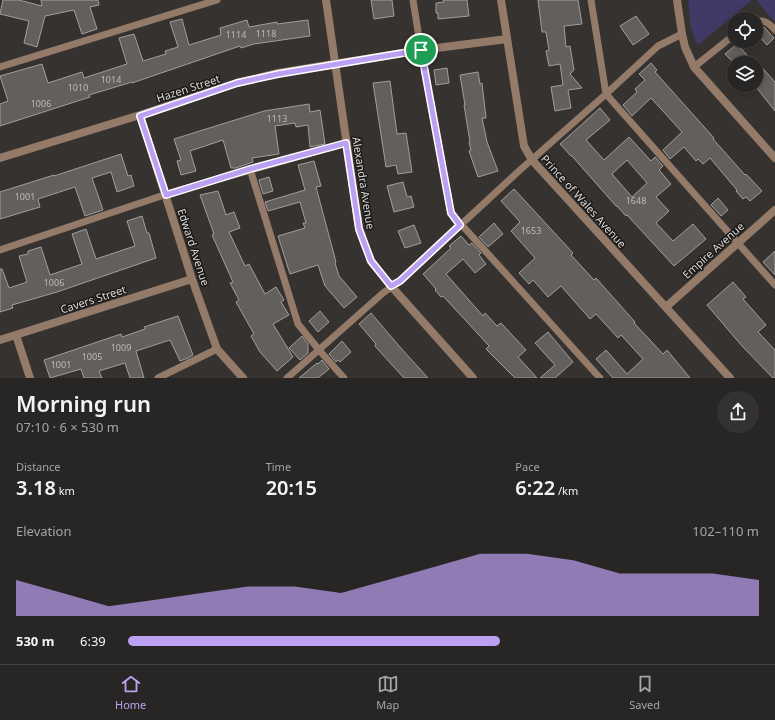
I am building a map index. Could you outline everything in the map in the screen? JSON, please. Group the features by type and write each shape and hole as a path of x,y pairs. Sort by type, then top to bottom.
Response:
{"street":[{"name":"Alexandra Avenue","path":"326,0 334,65 359,229 371,261 391,286 473,378"},
{"name":"Prince of Wales Avenue","path":"501,0 524,146 532,160 730,378"},
{"path":"677,0 685,47 694,66 775,158"},
{"name":"Hazen Street","path":"0,158 140,116 237,83 278,74 421,50 507,39"},
{"name":"Edward Avenue","path":"140,116 192,279 217,349 242,378"},
{"name":"Empire Avenue","path":"666,307 775,210"},
{"name":"Cavers Street","path":"0,340 192,279"},
{"path":"16,335 30,378"}],"lane":[{"path":"0,67 217,0"},
{"path":"413,0 451,213 460,225 600,378"},
{"path":"591,0 606,94 775,285"},
{"path":"763,21 768,22 775,30"},
{"path":"287,378 391,286 400,281 658,46 682,34"},
{"path":"694,66 727,40"},
{"path":"0,250 250,169 346,143"},
{"path":"250,169 298,324 344,378"},
{"path":"158,378 217,349"}],"shaded area":[{"path":"688,0 752,0 738,12 727,12 727,21 698,45 691,29"},
{"path":"756,0 775,0 775,22"}],"building":[{"path":"3,0 19,0 42,6 41,0 98,0 99,5 90,7 97,29 82,34 74,10 45,16 37,47 24,43 29,21 0,14"},
{"path":"371,0 392,0 394,16 374,19"},
{"path":"443,0 467,0 469,16 438,19 438,13 436,13 436,3 444,2"},
{"path":"538,0 578,0 582,24 564,26 566,47 570,46 574,70 570,74 582,88 568,90 571,108 555,111 551,87 563,85 560,64 549,66 546,51 549,50 546,32 542,32"},
{"path":"636,16 649,34 633,45 620,26"},
{"path":"182,19 189,45 221,35 220,28 247,20 249,27 277,22 277,24 308,20 310,36 254,44 241,48 240,46 132,83 89,95 90,97 0,126 0,104 8,101 0,76 42,64 48,83 82,72 84,78 127,64 119,38 134,34 143,61 166,54 165,51 178,47 170,22"},
{"path":"764,27 774,38 767,45 763,41"},
{"path":"732,48 741,48 748,56 727,56 725,54"},
{"path":"651,63 657,70 655,72 714,138 713,139 745,175 746,174 762,191 750,201 746,197 743,199 710,158 703,164 698,159 696,161 684,147 670,159 663,150 682,132 651,98 632,116 623,105 637,92 635,89 645,80 639,74"},
{"path":"447,68 449,83 436,85 434,70"},
{"path":"763,69 775,82 775,111 760,92 763,92"},
{"path":"478,72 480,84 482,83 486,118 482,118 487,142 498,171 478,177 469,151 471,150 460,75"},
{"path":"390,81 397,134 406,133 412,172 398,174 396,165 386,167 373,83"},
{"path":"309,104 310,112 320,110 325,144 310,147 308,125 296,127 295,123 275,126 279,154 252,158 253,162 236,168 231,168 223,140 190,151 196,171 181,175 177,161 181,160 174,139 264,111"},
{"path":"600,108 610,120 586,140 604,160 629,137 651,161 655,157 663,166 659,170 671,184 656,197 669,211 656,223 673,241 693,224 706,239 674,266 627,215 626,216 616,206 560,144","holes":["627,160 647,183 632,197 612,174"]},
{"path":"121,154 128,176 131,175 134,186 117,192 111,172 92,178 103,210 85,216 75,187 38,199 40,207 0,219 0,192"},
{"path":"314,161 321,186 316,187 339,276 357,297 344,308 325,286 318,265 290,274 278,236 305,228 303,223 306,223 300,202 268,211 265,202 305,190 298,165"},
{"path":"269,177 273,191 263,194 259,180"},
{"path":"403,182 407,197 411,196 414,207 394,212 387,186"},
{"path":"514,189 573,253 571,255 594,280 596,278 635,322 634,323 663,354 667,350 690,378 613,378 596,359 606,350 627,374 643,359 621,335 618,338 596,314 590,319 561,286 548,297 533,280 529,284 519,273 535,258 511,231 520,222 501,201"},
{"path":"218,191 226,215 234,212 240,228 229,232 245,266 249,264 265,294 276,287 284,300 281,302 289,315 273,324 293,357 277,371 260,352 251,336 254,334 236,302 239,300 230,283 233,282 212,235 214,234 200,195"},
{"path":"718,198 728,210 721,216 711,205"},
{"path":"142,216 147,233 149,233 156,258 57,292 12,305 13,308 0,312 0,269 2,269 9,288 27,282 19,256 28,254 28,251 41,247 50,275 82,264 72,234 86,229 96,259 135,246 127,221"},
{"path":"494,223 503,234 488,247 479,237"},
{"path":"414,225 421,243 405,248 398,231"},
{"path":"461,236 469,245 472,243 481,253 479,255 486,264 475,273 463,259 446,274 483,316 485,313 497,326 501,323 526,350 518,357 537,378 515,378 486,349 489,346 443,296 441,297 423,274 451,248 449,246"},
{"path":"775,251 775,275 763,262"},
{"path":"733,282 746,297 743,299 766,325 758,332 775,350 775,378 773,378 742,346 707,305"},
{"path":"320,311 329,322 318,332 309,321"},
{"path":"371,313 428,378 404,378 375,346 376,344 359,324"},
{"path":"178,316 193,355 188,358 180,361 170,340 136,351 144,378 130,378 125,363 99,371 102,378 84,378 81,369 50,378 44,360 121,334 122,337 145,329 144,327"},
{"path":"548,332 573,362 555,378 540,378 555,365 535,343"},
{"path":"302,336 308,344 308,353 300,360 289,348"},
{"path":"342,341 351,352 340,362 338,360 336,362 329,354"},
{"path":"322,360 329,369 318,378 299,378 317,363 318,364"}],"route":[{"path":"421,50 451,213 460,225 400,281 391,286 371,261 359,229 346,143 250,169 166,195 140,116 237,83 278,74 421,50"}]}
